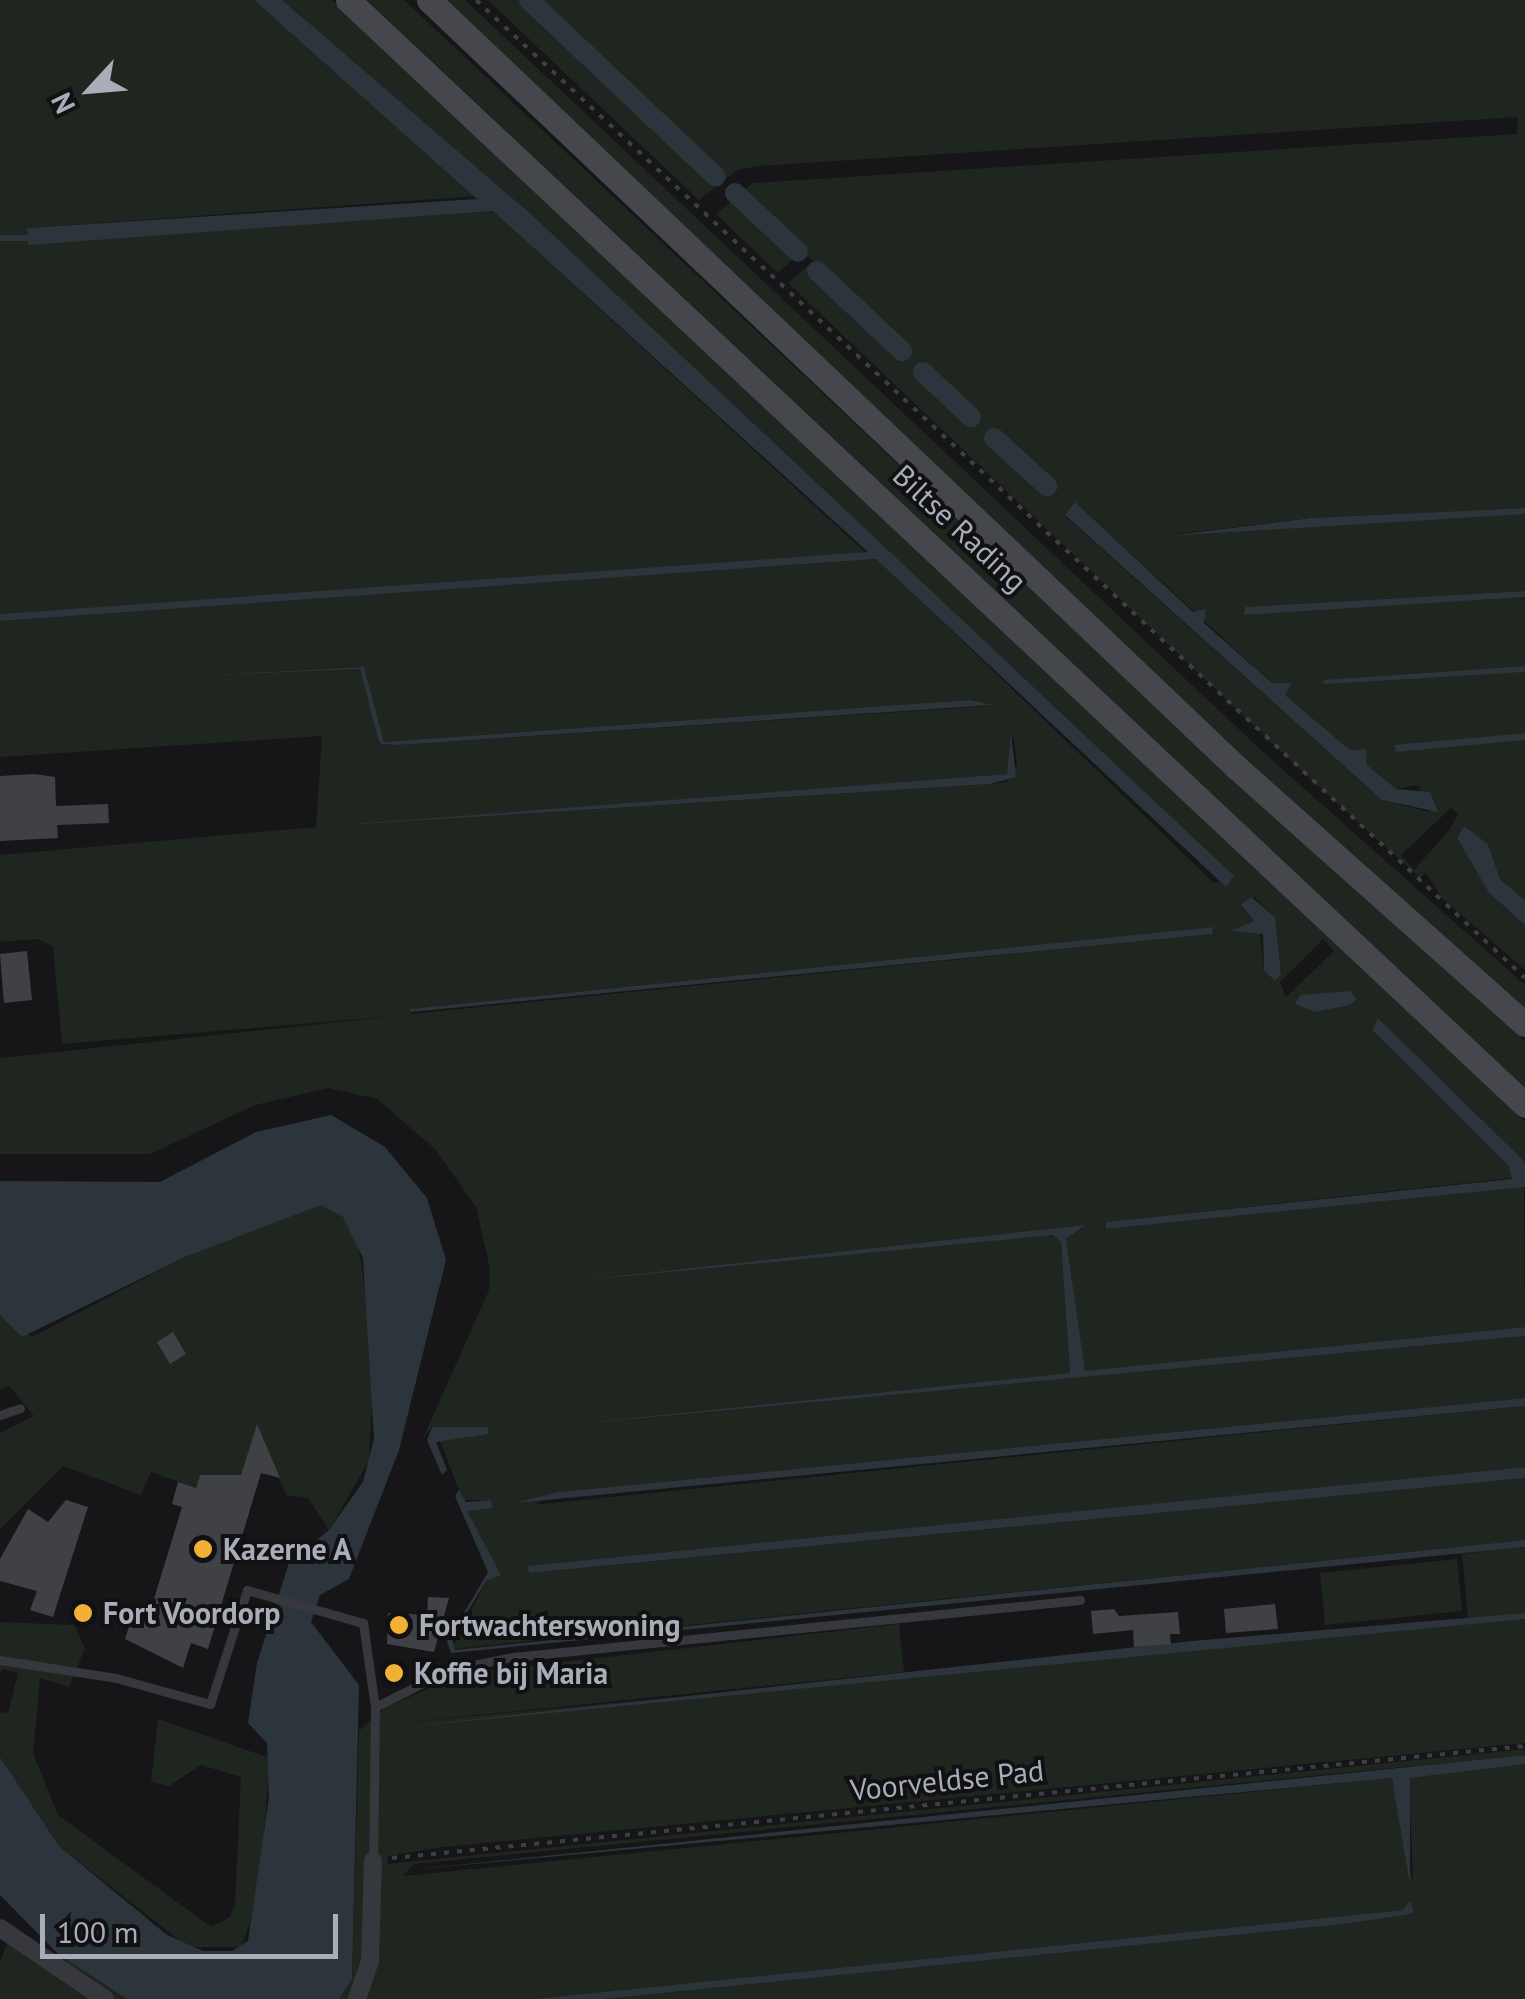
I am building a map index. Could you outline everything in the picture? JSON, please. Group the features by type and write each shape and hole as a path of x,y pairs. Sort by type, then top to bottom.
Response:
{"main road":[{"name":"Biltse Rading","path":"348,0 1525,1105"},
{"name":"Biltse Rading","path":"429,0 1235,766 1525,1024"}],"street":[{"path":"357,1999 370,1962 373,1861"},
{"path":"0,1928 105,1999"}],"lane":[{"path":"0,1415 20,1408"},
{"path":"0,1660 116,1678 210,1704 248,1590 363,1623 375,1707 373,1861"},
{"path":"375,1707 449,1670 514,1657 1080,1600"}],"path":[{"name":"Biltse Rading","path":"476,0 1525,978"},
{"name":"Voorveldse Pad","path":"373,1861 1525,1746"}],"shaded area":[{"path":"0,0 254,0 478,196 27,228 28,244 493,211 867,554 0,614"},
{"path":"254,0 282,0 531,214 1234,876 1226,887 876,559 0,621 0,614 868,552 493,211 28,245 27,228 477,199"},
{"path":"282,0 332,0 1525,1122 1525,1162 1378,1018 1372,1030 1509,1166 1512,1178 1107,1222 1107,1229 1524,1187 1525,1327 1085,1372 1066,1239 1085,1225 536,1285 1053,1235 1061,1241 1070,1373 515,1430 1525,1336 1525,1398 559,1492 532,1505 1525,1406 1525,1467 529,1567 530,1573 1525,1478 1525,1540 452,1649 486,1581 500,1575 467,1511 491,1500 463,1500 440,1441 488,1434 488,1428 432,1427 423,1438 489,1290 490,1269 476,1207 435,1149 377,1099 329,1088 255,1105 150,1154 0,1154 0,1058 396,1016 62,1044 53,947 39,939 0,942 0,855 316,827 322,736 0,757 0,621 877,559 1214,883 1233,877 531,214","holes":["364,667 384,742 969,700 991,706 398,745 378,741 360,669 218,675","1013,732 1017,765 1007,782 336,826 1007,774","1254,897 1275,917 1281,974 1264,970 1259,930 1233,932 1254,921 1243,909","1211,927 1212,934 411,1014 411,1009","1323,939 1334,951 1286,997 1280,982"]},
{"path":"367,0 404,0 1264,808 1525,1041 1525,1088"},
{"path":"438,0 465,0 1262,751 1525,985 1525,1008 1245,758"},
{"path":"488,0 1525,0 1525,508 1311,518 1167,535 1525,513 1525,591 1245,607 1244,614 1525,597 1525,666 1324,680 1525,672 1525,733 1395,746 1525,740 1525,900 1500,879 1488,844 1464,826 1457,838 1489,893 1525,925 1525,970 1442,898 1426,873 1420,878 1294,764 788,283 813,261 802,251 778,273 716,214 753,183 1517,134 1518,117 758,166 737,170 699,200","holes":["1076,503 1272,683 1290,683 1284,694 1350,750 1367,749 1366,764 1396,789 1418,785 1430,812 1382,800 1065,516","1451,808 1458,814 1450,829 1414,870 1401,855"]},
{"path":"1075,502 1193,612 1206,609 1204,623 1272,683 1291,683 1285,695 1350,750 1367,749 1366,764 1396,789 1430,792 1438,812 1382,800 1065,515"},
{"path":"1525,508 1525,514 1167,536 1311,518"},
{"path":"1525,591 1525,597 1244,615 1245,607"},
{"path":"1525,666 1525,672 1324,684 1323,680"},
{"path":"364,667 384,742 969,700 993,705 398,745 381,744 378,740 360,669 176,677"},
{"path":"1011,733 1016,777 990,784 317,827 1007,774"},
{"path":"1525,733 1525,740 1396,752 1394,745"},
{"path":"1464,826 1488,844 1500,879 1525,900 1525,925 1489,893 1457,838"},
{"path":"1251,897 1275,917 1281,974 1275,981 1264,970 1263,934 1231,931 1254,921 1241,905"},
{"path":"1212,927 1213,934 410,1012 410,1009"},
{"path":"1350,991 1357,999 1350,1005 1315,1012 1295,1004 1300,995"},
{"path":"1378,1018 1525,1162 1525,1187 1106,1229 1106,1222 1512,1179 1509,1166 1372,1030"},
{"path":"331,1115 385,1147 427,1198 446,1260 399,1450 349,1579 320,1595 311,1622 359,1685 352,1979 339,1999 127,1999 59,1955 0,1895 0,1757 59,1846 167,1935 203,1951 232,1951 248,1941 269,1798 267,1743 248,1723 257,1663 289,1563 329,1530 363,1482 374,1439 363,1258 343,1217 321,1205 185,1257 22,1337 0,1315 0,1181 160,1182 256,1132"},
{"path":"321,1204 343,1217 358,1240 374,1358 369,1461 329,1530 308,1498 286,1495 257,1425 241,1475 200,1475 196,1488 151,1472 141,1495 63,1466 0,1529 0,1433 34,1416 9,1386 0,1390 0,1315 32,1337 185,1257"},
{"path":"1085,1225 1066,1239 1085,1371 1525,1327 1525,1336 515,1430 1070,1373 1061,1242 1053,1235 536,1285"},
{"path":"1525,1398 1525,1406 514,1503 559,1492"},
{"path":"432,1427 488,1427 488,1434 436,1442 447,1470 442,1475 427,1440"},
{"path":"1525,1467 1525,1478 529,1573 528,1566"},
{"path":"459,1490 466,1502 491,1500 492,1508 467,1511 501,1575 486,1581 452,1638 455,1650 1525,1540 1525,1547 451,1653 447,1642 488,1572 455,1496"},
{"path":"1525,1547 1525,1613 1468,1619 1462,1554"},
{"path":"1457,1559 1462,1611 1325,1625 1320,1573"},
{"path":"1525,1613 1525,1619 394,1728 1192,1641"},
{"path":"1525,1619 1525,1743 443,1847 388,1856 387,1864 1525,1749 1525,1755 414,1864 403,1876 1392,1778 1413,1883 1409,1778 1525,1764 1525,1999 603,1999 1344,1924 1405,1915 1408,1901 1404,1910 536,1999 339,1999 352,1979 359,1731 386,1707 465,1673 899,1624 904,1672 398,1723"},
{"path":"0,1622 74,1625 85,1648 69,1687 40,1678 33,1754 58,1815 211,1927 230,1917 235,1903 241,1777 201,1765 169,1786 151,1782 158,1719 270,1758 259,1899 241,1947 188,1947 59,1846 0,1757 0,1712 8,1713 18,1673 2,1669 0,1676"},
{"path":"1525,1755 1525,1764 1410,1778 1410,1885 1392,1778 399,1871"},
{"path":"1410,1901 1414,1912 1344,1924 603,1999 536,1999 1403,1910"},
{"path":"11,1933 59,1955 127,1999 0,1999 0,1962"}],"building":[{"path":"0,776 55,777 56,806 108,804 109,823 57,825 58,838 0,841"},
{"path":"27,951 32,1000 4,1003 0,954"},
{"path":"173,1332 186,1354 170,1364 157,1342"},
{"name":"Kazerne A","path":"257,1424 280,1478 261,1473 208,1649 191,1643 183,1668 125,1639 132,1617 147,1622 182,1507 172,1504 178,1482 196,1488 200,1475 241,1475"},
{"path":"66,1500 88,1507 53,1617 30,1610 37,1591 0,1581 0,1559 28,1509 48,1522"},
{"name":"Fortwachterswoning","path":"428,1597 449,1598 434,1652 387,1644 388,1613 427,1615"},
{"path":"1275,1604 1278,1629 1226,1633 1224,1609"},
{"path":"1114,1609 1119,1616 1178,1612 1180,1634 1170,1634 1171,1644 1134,1647 1133,1630 1093,1634 1091,1611"}],"waterway":[{"path":"529,0 716,177"},
{"path":"735,193 798,252"},
{"path":"0,238 29,238"},
{"path":"817,271 902,351"},
{"path":"923,372 971,417"},
{"path":"994,438 1047,486"}],"place":[{"name":"Kazerne A","path":"203,1549"},
{"name":"Fort Voordorp","path":"83,1613"},
{"name":"Fortwachterswoning","path":"399,1625"},
{"name":"Koffie bij Maria","path":"394,1673"}]}
